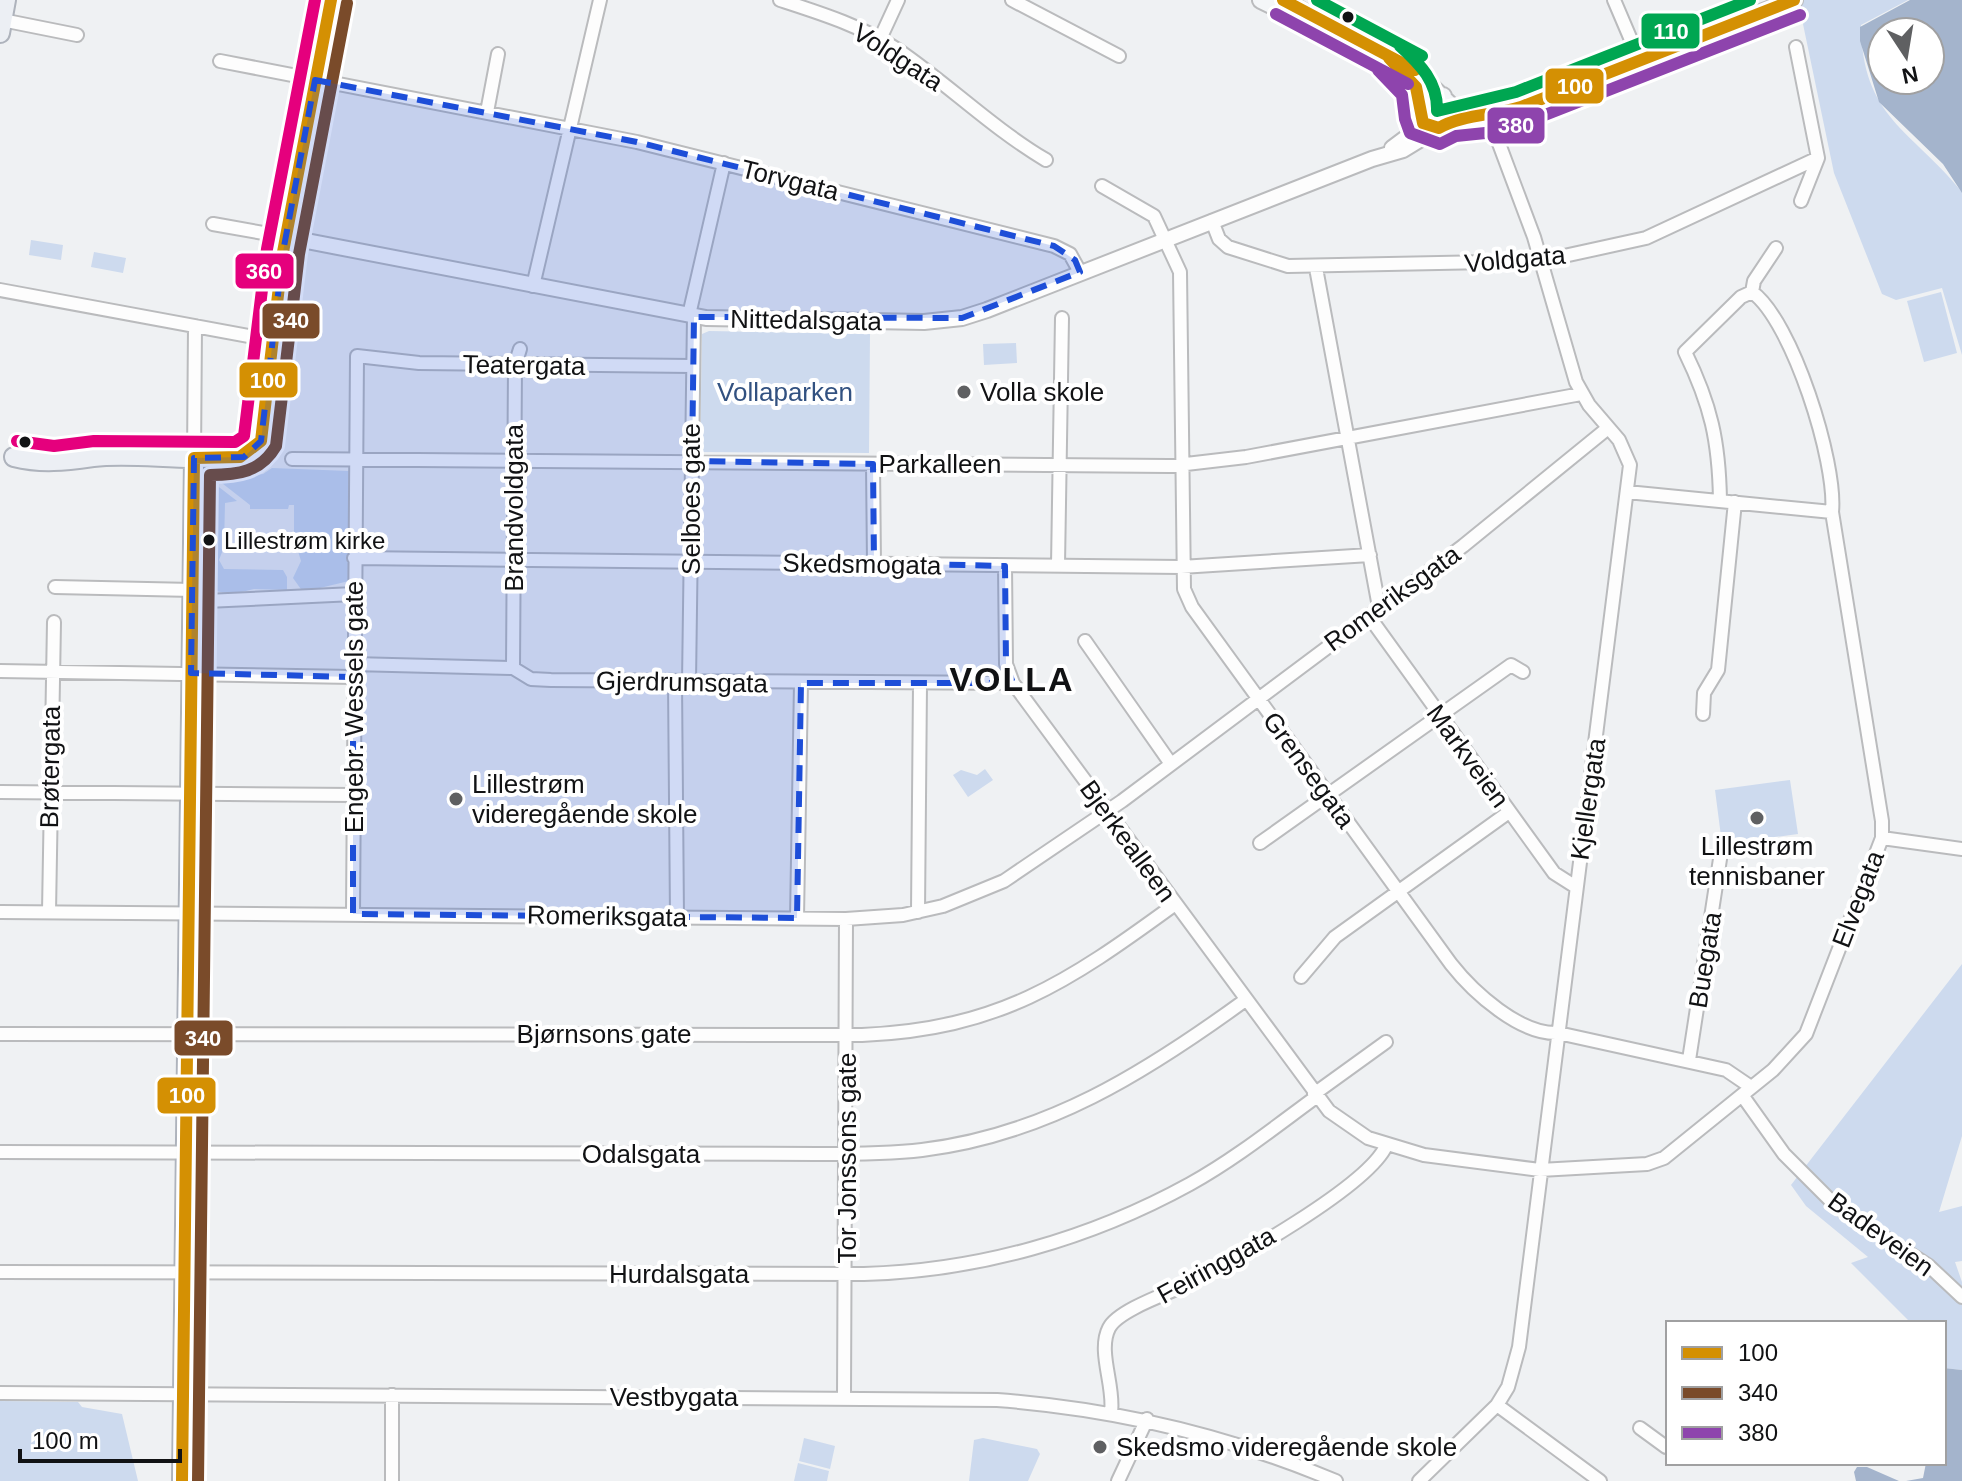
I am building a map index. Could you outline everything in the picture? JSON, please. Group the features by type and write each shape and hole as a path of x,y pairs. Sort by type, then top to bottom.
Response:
{"main road":[{"path":"1,26 6,0"},
{"path":"7,457 37,463 73,462 94,457 244,457 259,446 280,342 286,237 331,0"},
{"path":"1261,0 1340,33"},
{"path":"1283,0 1340,33 1411,67 1446,99"},
{"name":"Nittedalsgata","path":"1444,124 1514,109 1794,0"},
{"path":"1389,58 1406,73 1427,127 1444,124 1446,99"},
{"path":"1421,110 1433,94 1446,99"},
{"name":"Nittedalsgata","path":"1446,99 1492,112"},
{"path":"182,1481 191,673 200,595 194,458"}],"street":[{"path":"533,286 566,128 600,0"},
{"name":"Voldgata","path":"780,0 845,22 880,39 992,126 1046,160"},
{"path":"880,39 898,0"},
{"path":"1012,0 1119,56"},
{"path":"1614,0 1640,61"},
{"path":"1,26 77,35"},
{"path":"1796,47 1818,158 1801,201"},
{"path":"487,112 498,54"},
{"name":"Torvgata","path":"220,61 487,112 724,163 1054,246 1070,254 1080,272"},
{"name":"Nittedalsgata","path":"1378,156 1408,136 1421,110"},
{"name":"Kjellergata","path":"1419,1481 1497,1405 1508,1387 1519,1347 1630,465 1626,452 1581,394 1492,112"},
{"name":"Nittedalsgata","path":"213,224 691,316 743,320 949,320 987,310 1080,272 1169,244 1212,221 1378,156 1403,150 1444,124"},
{"name":"Voldgata","path":"1212,221 1219,239 1236,251 1288,266 1316,268 1541,261 1646,238 1818,158"},
{"name":"Selboes gate","path":"677,917 682,682 691,562 691,316 724,163"},
{"path":"1102,186 1154,216 1169,244"},
{"name":"Grensegata","path":"1169,244 1183,288 1181,567 1192,607 1397,891 1451,964 1480,997 1543,1034 1558,1033 1726,1070 1746,1091"},
{"path":"1720,500 1719,453 1714,421 1685,352 1741,297 1752,292 1754,281 1776,248"},
{"name":"Markveien","path":"1316,268 1370,555 1374,611 1439,715 1509,812 1554,873 1576,887"},
{"path":"0,290 280,342"},
{"name":"Elvegata","path":"1540,1170 1647,1164 1664,1158 1791,1053 1806,1034 1882,838 1869,729 1817,420 1799,369 1763,299 1752,292"},
{"path":"1058,565 1062,318"},
{"path":"194,458 195,326"},
{"name":"Brandvoldgata","path":"513,668 515,365 520,349"},
{"name":"Teatergata","path":"357,356 405,363 692,366"},
{"name":"Engebr. Wessels gate","path":"353,914 357,356"},
{"name":"Parkalleen","path":"292,459 1182,466 1246,457 1581,394"},
{"name":"Romeriksgata","path":"0,912 846,919 918,912 984,891 1107,812 1537,488 1608,428"},
{"path":"873,464 874,563"},
{"path":"1627,492 1735,502 1833,507 1849,505"},
{"path":"1703,714 1704,693 1718,670 1735,502"},
{"name":"Skedsmogata","path":"354,558 1181,567 1370,555"},
{"name":"Bjerkealleen","path":"1005,566 1006,664 1013,683 1315,1096 1349,1127 1386,1146 1540,1170"},
{"path":"55,587 300,599 354,594"},
{"name":"Brøtergata","path":"49,912 54,622"},
{"path":"1085,641 1171,764"},
{"path":"1260,843 1511,665 1523,672"},
{"name":"Gjerdrumsgata","path":"0,671 191,673 513,668 531,679 920,685 1013,683"},
{"path":"797,918 801,683"},
{"path":"918,912 920,685"},
{"path":"0,792 354,795"},
{"path":"1301,977 1335,937 1509,812"},
{"path":"1882,838 1962,849"},
{"name":"Buegata","path":"1689,1060 1720,859"},
{"name":"Bjørnsons gate","path":"0,1034 848,1035 920,1031 1008,1009 1066,981 1174,905"},
{"name":"Tor Jonssons gate","path":"844,1397 848,1035 846,919"},
{"name":"Odalsgata","path":"0,1152 847,1154 942,1147 1049,1118 1143,1072 1244,1001"},
{"path":"1315,1096 1386,1042"},
{"name":"Badeveien","path":"1746,1091 1784,1154 1823,1194 1929,1266 1962,1297"},
{"name":"Hurdalsgata","path":"0,1272 846,1274 964,1264 1037,1248 1089,1231 1192,1183 1315,1096"},
{"name":"Feiringgata","path":"1111,1412 1106,1338 1113,1322 1193,1281 1304,1215 1368,1171 1386,1146"},
{"name":"Vestbygata","path":"0,1393 997,1400 1111,1412 1147,1419 1247,1447 1336,1481"},
{"path":"392,1395 392,1481"},
{"path":"1497,1405 1600,1481"},
{"path":"1118,1481 1147,1419"},
{"path":"1640,1428 1666,1447"}],"highlighted area":[{"path":"315,80 637,142 1054,246 1075,260 1080,272 962,318 694,317 692,461 873,464 874,563 1005,566 1006,664 1013,683 801,683 797,918 353,914 353,677 191,673 194,458 244,457 261,441 283,252"}],"green space":[{"path":"1798,0 1908,0 1878,16 1866,16 1866,22 1861,25 1866,96 1877,96 1893,120 1962,192 1962,355 1942,288 1896,300 1882,294 1834,173"},
{"path":"31,240 63,245 61,260 29,255"},
{"path":"94,252 126,258 123,273 91,267"},
{"path":"1941,292 1957,353 1924,362 1907,301"},
{"name":"Vollaparken","path":"709,331 870,334 869,453 700,452 702,334"},
{"path":"1016,343 1017,363 984,365 983,344"},
{"path":"272,468 349,471 349,581 303,592 293,578 301,561 294,538 294,505 289,505 288,509 250,509 250,505 218,480 263,474"},
{"path":"215,484 237,501 225,503 224,547 219,560 224,569 283,570 287,577 287,590 254,589 233,594 215,591"},
{"path":"985,769 993,780 968,797 953,775 961,770 977,775"},
{"name":"Lillestrøm tennisbaner","path":"1790,780 1798,834 1722,844 1715,790"},
{"path":"1962,964 1962,1136 1939,1212 1962,1206 1962,1261 1955,1262 1962,1282 1962,1370 1946,1368 1946,1321 1909,1321 1851,1263 1868,1257 1806,1206 1791,1185"},
{"path":"0,1401 78,1402 82,1407 122,1414 138,1481 0,1481"},
{"path":"804,1438 835,1446 830,1469 799,1461"},
{"path":"983,1438 1037,1449 1040,1454 1028,1481 969,1481 974,1440"},
{"path":"798,1463 829,1471 827,1481 794,1481"}],"shaded area":[{"path":"1910,0 1962,0 1962,193 1943,164 1879,102 1877,96 1946,96 1946,16 1880,16"},
{"path":"1866,24 1866,60 1860,41 1860,27"},
{"path":"1946,1368 1962,1370 1962,1481 1906,1481 1923,1478 1926,1465 1946,1465"},
{"path":"1857,1467 1867,1467 1899,1481 1856,1481 1854,1472"}],"transit line":[{"name":"360","path":"17,441 54,446 94,441 235,442 244,436 267,249 315,0"},
{"name":"100","path":"182,1481 194,458 240,457 261,441 283,252 331,0"},
{"name":"100","path":"1283,0 1415,70"},
{"name":"110","path":"1317,0 1422,56"},
{"name":"110","path":"1400,46 1431,82 1437,111 1516,92 1750,0"},
{"name":"100","path":"1389,58 1416,87 1423,123 1439,128 1457,120 1521,107 1794,0"},
{"name":"340","path":"198,1481 210,475 230,474 256,467 276,446 299,254 347,3"},
{"name":"380","path":"1276,14 1408,84"},
{"name":"380","path":"1378,70 1402,95 1410,133 1440,144 1456,136 1495,132 1527,122 1800,15"}],"place":[{"name":"Volla skole","path":"964,392"},
{"name":"Lillestrøm kirke","path":"209,540"},
{"name":"Lillestrøm videregående skole","path":"456,799"},
{"name":"Lillestrøm tennisbaner","path":"1757,818"},
{"name":"Skedsmo videregående skole","path":"1100,1447"}],"district":[{"name":"VOLLA","path":"1012,679"}]}
